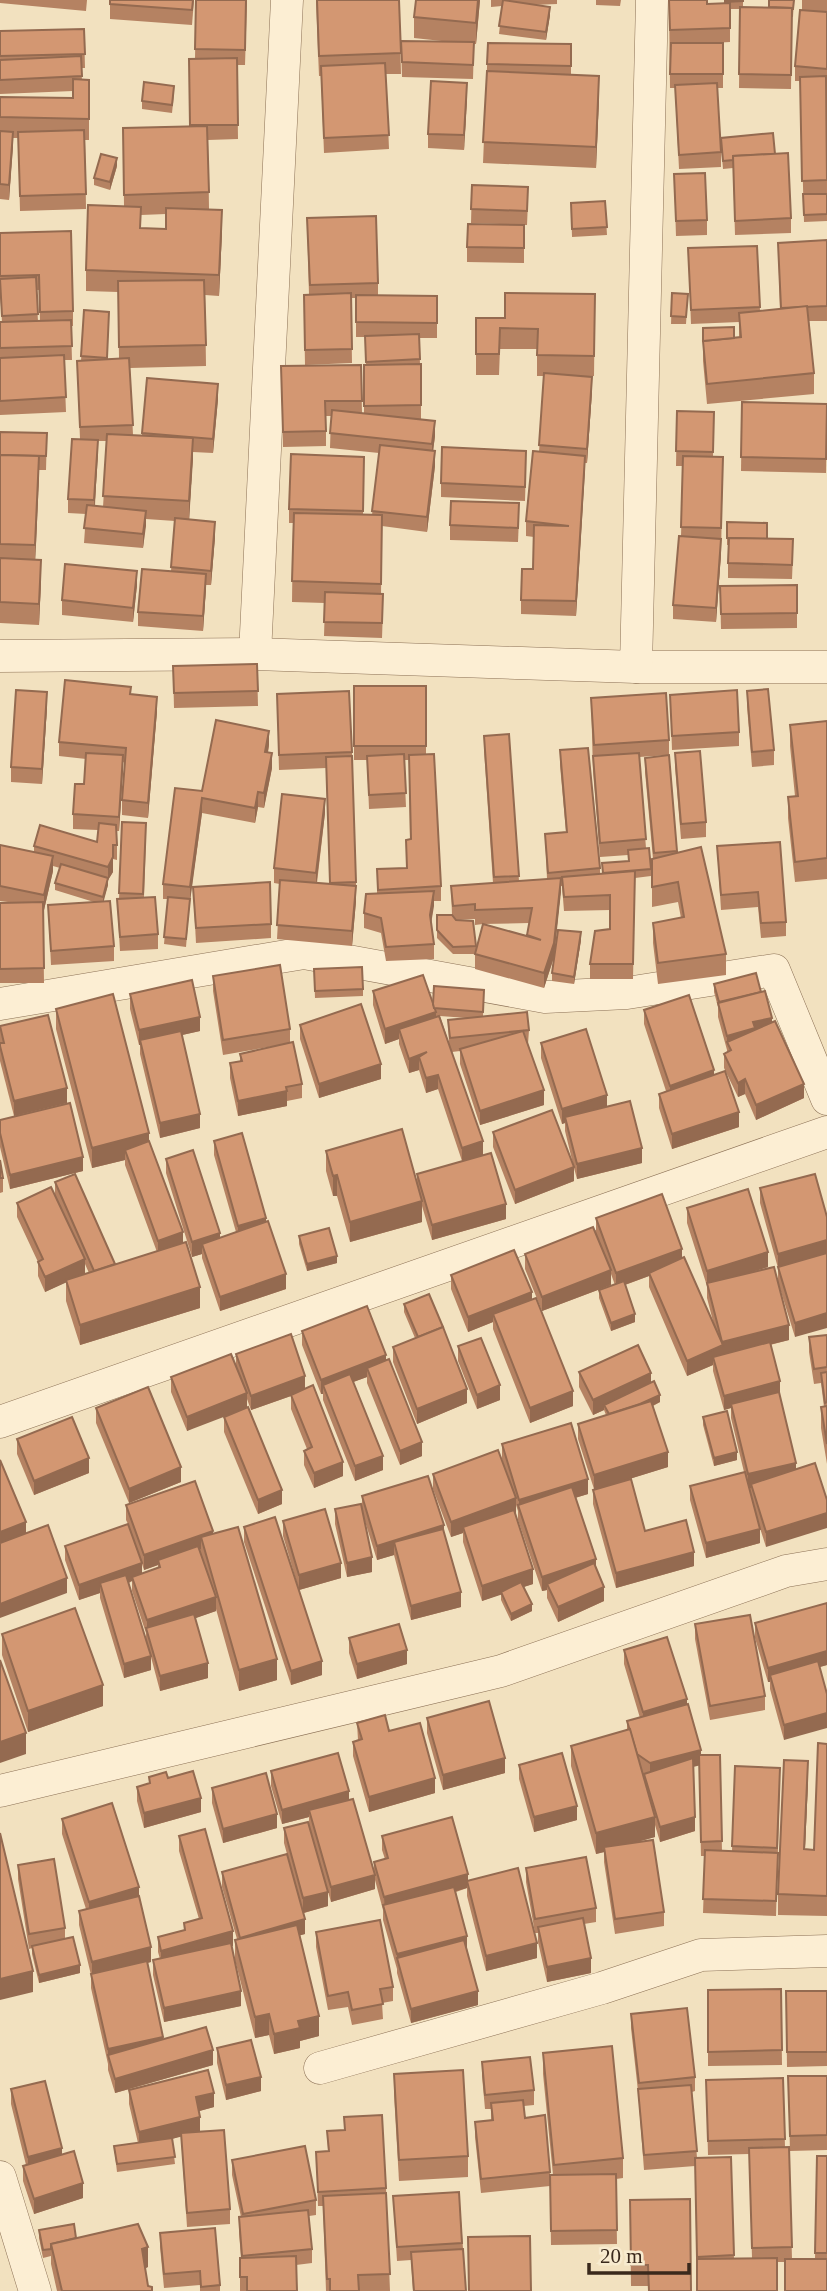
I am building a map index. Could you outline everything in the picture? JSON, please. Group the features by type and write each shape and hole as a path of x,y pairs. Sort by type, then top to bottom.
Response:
{"street":[{"path":"255,654 287,0"},
{"path":"636,667 652,0"},
{"path":"0,656 255,654 636,667 827,667"},
{"path":"0,1004 304,953 545,997 627,993 774,970 827,1099"},
{"path":"0,1422 827,1132"},
{"path":"0,1791 501,1671 786,1572 827,1564"},
{"path":"320,2068 602,1988 701,1955 827,1951"},
{"path":"0,2177 35,2291"}],"building":[{"path":"110,0 193,0 192,10 110,4"},
{"path":"196,0 246,0 245,50 195,49"},
{"path":"317,0 399,0 401,53 319,56"},
{"path":"416,0 478,0 476,23 414,17"},
{"path":"503,0 550,7 546,32 499,26"},
{"path":"669,0 707,0 707,4 730,3 730,28 670,30"},
{"path":"769,0 794,0 793,9 769,7"},
{"path":"740,7 792,8 791,75 739,74"},
{"path":"800,10 827,12 827,69 795,66"},
{"path":"84,29 85,54 0,56 0,31"},
{"path":"401,41 474,42 473,65 402,62"},
{"path":"488,43 571,44 571,66 487,64"},
{"path":"671,43 723,43 723,74 670,74"},
{"path":"81,56 82,76 0,80 0,60"},
{"path":"237,58 238,125 190,125 189,59"},
{"path":"385,63 389,135 324,138 321,66"},
{"path":"487,71 599,76 596,147 483,142"},
{"path":"826,76 827,180 802,181 800,77"},
{"path":"73,79 89,80 89,119 0,117 0,97 73,98"},
{"path":"431,81 467,83 464,135 428,134"},
{"path":"144,82 174,86 172,105 142,101"},
{"path":"717,83 721,152 679,155 675,85"},
{"path":"207,126 209,192 124,195 123,128"},
{"path":"84,130 86,194 20,196 18,132"},
{"path":"0,131 13,132 9,185 0,184"},
{"path":"773,133 775,154 733,156 733,160 723,161 721,138"},
{"path":"788,153 791,218 735,221 733,156"},
{"path":"101,154 117,158 110,182 94,178"},
{"path":"705,173 707,220 676,221 674,174"},
{"path":"472,185 528,187 527,211 471,209"},
{"path":"803,194 827,194 827,214 804,215"},
{"path":"605,201 607,227 572,229 571,203"},
{"path":"88,205 141,207 140,228 166,229 166,208 222,210 219,275 86,270"},
{"path":"376,216 378,283 310,285 307,218"},
{"path":"468,224 524,225 524,248 467,247"},
{"path":"71,231 73,311 40,312 39,275 0,276 0,233"},
{"path":"827,240 827,306 781,308 778,243"},
{"path":"757,246 760,307 691,310 688,248"},
{"path":"36,277 38,314 2,316 0,279"},
{"path":"204,280 206,345 119,347 118,281"},
{"path":"351,293 352,349 305,350 304,295"},
{"path":"505,293 595,294 594,356 537,355 538,329 500,328 499,354 476,354 476,318 505,318"},
{"path":"672,293 688,294 686,317 671,316"},
{"path":"356,295 437,296 437,323 356,322"},
{"path":"807,306 814,373 707,384 703,341 741,337 739,313"},
{"path":"84,310 109,312 107,358 81,356"},
{"path":"71,320 72,346 0,348 0,322"},
{"path":"734,327 734,338 703,341 703,328"},
{"path":"419,334 420,359 366,362 365,336"},
{"path":"64,355 66,397 0,401 0,358"},
{"path":"129,358 133,425 80,427 77,361"},
{"path":"421,364 421,405 364,406 364,365"},
{"path":"361,365 362,401 325,401 326,431 283,432 281,366"},
{"path":"544,373 592,377 587,449 539,445"},
{"path":"147,378 218,384 213,439 142,433"},
{"path":"742,402 827,404 826,459 741,457"},
{"path":"332,410 435,421 432,444 330,433"},
{"path":"677,411 714,412 713,452 676,451"},
{"path":"0,432 47,433 46,456 0,455"},
{"path":"107,434 193,438 189,501 103,496"},
{"path":"72,439 98,440 94,500 68,499"},
{"path":"380,445 435,451 427,517 372,511"},
{"path":"442,447 526,451 525,487 441,483"},
{"path":"533,451 585,456 576,601 521,600 522,569 533,569 534,525 569,526 526,521"},
{"path":"291,454 364,457 363,511 289,509"},
{"path":"0,455 39,456 35,545 0,544"},
{"path":"683,456 723,457 721,528 681,527"},
{"path":"451,501 519,503 518,528 450,525"},
{"path":"87,505 146,511 143,534 84,528"},
{"path":"294,513 382,515 381,584 292,581"},
{"path":"175,518 215,522 211,571 171,567"},
{"path":"727,522 767,523 767,539 727,538"},
{"path":"679,536 721,539 716,608 673,605"},
{"path":"729,538 793,539 792,565 728,563"},
{"path":"0,558 41,560 39,604 0,602"},
{"path":"65,564 137,571 133,608 62,600"},
{"path":"142,569 206,574 203,616 138,612"},
{"path":"797,585 797,613 721,614 720,586"},
{"path":"325,592 383,594 382,623 324,622"},
{"path":"257,664 258,691 174,693 173,666"},
{"path":"65,680 131,687 130,694 157,697 148,803 122,800 126,748 59,742"},
{"path":"354,686 426,686 426,746 354,746"},
{"path":"768,689 774,750 752,752 747,691"},
{"path":"16,690 47,692 42,769 11,767"},
{"path":"737,690 739,732 672,736 670,695"},
{"path":"349,691 352,752 279,755 277,694"},
{"path":"666,693 669,740 594,745 591,698"},
{"path":"216,720 269,731 265,752 272,753 264,793 258,792 255,808 202,798 190,887 163,884 175,788 202,791"},
{"path":"827,721 827,858 795,862 788,797 798,796 790,725"},
{"path":"509,734 519,876 494,877 484,736"},
{"path":"588,748 600,868 548,873 545,834 567,832 560,750"},
{"path":"700,751 706,822 681,824 675,753"},
{"path":"86,753 123,755 119,817 73,814 75,784 84,784"},
{"path":"639,753 646,839 600,843 593,756"},
{"path":"404,754 406,793 369,795 367,756"},
{"path":"434,754 441,886 378,890 377,869 407,868 406,840 411,839 409,755"},
{"path":"669,755 677,851 654,853 645,758"},
{"path":"352,756 356,882 330,883 326,757"},
{"path":"282,794 325,799 316,873 274,868"},
{"path":"122,822 146,823 143,894 119,893"},
{"path":"99,823 116,825 117,845 113,845 113,857 108,867 34,846 40,825 97,842"},
{"path":"780,842 786,922 761,923 758,892 721,895 717,846"},
{"path":"0,845 53,856 44,895 0,886"},
{"path":"701,847 726,954 658,963 653,923 684,917 678,882 652,887 652,859"},
{"path":"649,848 651,869 603,873 602,863 629,861 628,850"},
{"path":"61,864 108,878 103,897 55,883"},
{"path":"635,871 633,964 590,964 595,931 610,929 610,895 564,897 562,877"},
{"path":"561,878 554,943 544,973 475,954 483,924 541,940 527,935 532,908 475,910 475,904 453,906 451,886"},
{"path":"280,880 356,886 352,931 277,925"},
{"path":"270,882 271,924 196,928 193,887"},
{"path":"434,891 430,915 434,944 386,947 381,918 364,913 366,894"},
{"path":"155,897 158,934 120,937 117,899"},
{"path":"168,897 190,899 186,939 164,937"},
{"path":"110,901 114,946 51,951 48,905"},
{"path":"43,902 44,968 0,969 0,903"},
{"path":"437,915 452,915 456,920 473,921 476,946 453,947 437,930"},
{"path":"558,930 581,932 574,977 552,973"},
{"path":"280,965 290,1029 223,1040 213,976"},
{"path":"362,967 363,989 315,991 314,969"},
{"path":"756,973 761,992 719,1002 714,984"},
{"path":"423,975 436,1012 385,1029 373,991"},
{"path":"192,980 200,1017 139,1030 130,994"},
{"path":"434,986 484,990 483,1012 434,1008"},
{"path":"765,991 772,1018 753,1022 755,1028 727,1036 718,1003"},
{"path":"113,994 149,1133 92,1148 56,1009"},
{"path":"689,995 714,1070 670,1086 644,1010"},
{"path":"361,1004 381,1064 319,1084 300,1025"},
{"path":"527,1012 529,1030 450,1038 448,1020"},
{"path":"48,1015 67,1088 14,1101 0,1046 0,1043 4,1043 0,1026"},
{"path":"439,1016 483,1141 462,1148 438,1075 426,1078 419,1057 427,1052 409,1059 399,1029"},
{"path":"775,1021 804,1084 756,1105 745,1079 738,1083 724,1054 731,1050 727,1042"},
{"path":"586,1029 607,1095 562,1109 541,1043"},
{"path":"181,1031 200,1114 160,1123 140,1040"},
{"path":"523,1031 544,1090 480,1111 460,1049"},
{"path":"293,1042 302,1084 286,1087 287,1091 238,1101 230,1063 242,1061 240,1054"},
{"path":"725,1071 739,1112 672,1134 659,1094"},
{"path":"630,1101 642,1148 577,1164 565,1117"},
{"path":"70,1103 83,1157 10,1175 0,1133 0,1120"},
{"path":"552,1110 574,1167 515,1190 493,1132"},
{"path":"402,1129 422,1201 350,1222 337,1175 333,1176 326,1151"},
{"path":"242,1133 266,1218 238,1226 214,1141"},
{"path":"149,1141 183,1232 158,1241 125,1150"},
{"path":"193,1150 220,1233 192,1242 166,1159"},
{"path":"491,1153 506,1204 432,1225 417,1174"},
{"path":"75,1174 115,1264 94,1271 55,1182"},
{"path":"815,1174 827,1217 827,1240 778,1254 760,1188"},
{"path":"51,1187 85,1259 45,1277 38,1262 43,1259 17,1203"},
{"path":"748,1189 768,1252 707,1271 687,1208"},
{"path":"662,1194 682,1249 616,1273 596,1218"},
{"path":"268,1221 286,1274 220,1297 202,1244"},
{"path":"593,1227 611,1270 542,1297 525,1254"},
{"path":"329,1228 337,1256 307,1264 299,1236"},
{"path":"186,1242 200,1287 80,1325 66,1280"},
{"path":"514,1250 532,1292 468,1317 451,1275"},
{"path":"827,1253 827,1313 795,1323 778,1267"},
{"path":"684,1257 723,1345 687,1361 649,1273"},
{"path":"774,1267 789,1325 722,1342 707,1283"},
{"path":"624,1281 635,1314 611,1323 599,1290"},
{"path":"429,1294 443,1327 418,1337 404,1304"},
{"path":"536,1298 573,1391 530,1408 493,1314"},
{"path":"367,1306 386,1355 321,1380 302,1331"},
{"path":"443,1327 467,1389 417,1409 393,1347"},
{"path":"291,1334 305,1376 251,1396 236,1354"},
{"path":"827,1335 827,1367 814,1369 809,1337"},
{"path":"481,1338 500,1385 477,1395 458,1346"},
{"path":"770,1342 780,1381 724,1396 713,1357"},
{"path":"638,1345 651,1373 593,1400 579,1372"},
{"path":"231,1354 247,1393 187,1417 171,1377"},
{"path":"389,1359 422,1442 400,1451 367,1368"},
{"path":"827,1372 827,1402 825,1403 821,1373"},
{"path":"350,1374 383,1456 355,1466 323,1385"},
{"path":"654,1381 660,1395 609,1414 604,1405"},
{"path":"313,1385 343,1462 314,1473 304,1451 312,1447 291,1395"},
{"path":"148,1387 181,1467 129,1489 96,1408"},
{"path":"779,1392 796,1463 748,1474 731,1404"},
{"path":"651,1401 668,1452 594,1475 578,1424"},
{"path":"827,1406 827,1444 821,1407"},
{"path":"248,1407 282,1490 258,1500 224,1417"},
{"path":"727,1411 737,1452 714,1458 703,1417"},
{"path":"72,1417 89,1458 34,1481 17,1439"},
{"path":"571,1423 588,1479 519,1500 502,1444"},
{"path":"498,1450 516,1498 451,1522 433,1474"},
{"path":"0,1460 26,1522 0,1532"},
{"path":"815,1463 827,1500 827,1513 766,1532 751,1484"},
{"path":"745,1472 760,1529 706,1543 690,1486"},
{"path":"428,1476 444,1525 377,1546 362,1496"},
{"path":"631,1479 645,1531 686,1520 694,1552 616,1573 593,1490"},
{"path":"195,1481 213,1531 144,1555 126,1505"},
{"path":"572,1487 596,1559 542,1577 518,1505"},
{"path":"361,1504 372,1557 347,1563 335,1509"},
{"path":"325,1509 341,1563 299,1575 283,1521"},
{"path":"514,1510 533,1569 482,1586 463,1527"},
{"path":"275,1517 322,1661 291,1671 244,1527"},
{"path":"128,1524 142,1563 79,1585 65,1546"},
{"path":"48,1525 67,1578 0,1604 0,1543"},
{"path":"238,1527 277,1659 239,1670 201,1537"},
{"path":"443,1529 461,1592 411,1606 394,1542"},
{"path":"198,1546 216,1597 147,1620 132,1577 160,1567 158,1560"},
{"path":"594,1563 604,1587 558,1607 547,1584"},
{"path":"126,1575 151,1656 124,1664 100,1583"},
{"path":"521,1582 532,1604 511,1614 501,1592"},
{"path":"827,1603 827,1651 768,1668 755,1623"},
{"path":"75,1608 103,1685 28,1711 2,1634"},
{"path":"194,1614 208,1663 160,1676 146,1628"},
{"path":"750,1615 765,1696 710,1706 695,1624"},
{"path":"399,1624 407,1650 357,1664 349,1638"},
{"path":"667,1637 687,1699 643,1712 624,1650"},
{"path":"0,1660 26,1733 0,1742"},
{"path":"818,1661 827,1694 827,1713 784,1725 770,1675"},
{"path":"489,1701 505,1758 443,1775 427,1718"},
{"path":"688,1704 701,1750 650,1763 637,1754 627,1721"},
{"path":"385,1715 389,1731 420,1723 435,1778 369,1797 353,1742 362,1739 357,1723"},
{"path":"630,1729 655,1817 596,1833 571,1746"},
{"path":"818,1743 827,1744 827,1896 778,1894 784,1760 808,1761 804,1849 814,1850"},
{"path":"338,1753 349,1791 282,1810 271,1771"},
{"path":"562,1753 577,1806 534,1817 519,1765"},
{"path":"699,1755 720,1755 722,1841 701,1842"},
{"path":"693,1758 695,1817 660,1827 644,1774"},
{"path":"735,1766 780,1768 777,1848 732,1846"},
{"path":"193,1771 201,1798 144,1813 137,1787 150,1783 149,1777 166,1772 168,1778"},
{"path":"266,1773 277,1814 223,1829 212,1788"},
{"path":"353,1799 375,1875 331,1887 309,1810"},
{"path":"112,1803 139,1887 89,1902 62,1819"},
{"path":"452,1817 468,1874 384,1897 374,1862 388,1858 382,1836"},
{"path":"308,1822 328,1892 303,1898 284,1828"},
{"path":"205,1829 233,1931 161,1951 158,1937 185,1930 184,1923 202,1918 179,1836"},
{"path":"0,1833 33,1971 0,1979"},
{"path":"653,1840 664,1912 615,1919 604,1847"},
{"path":"705,1850 778,1853 776,1901 703,1899"},
{"path":"287,1854 305,1919 240,1938 222,1872"},
{"path":"586,1857 596,1908 535,1919 526,1868"},
{"path":"54,1859 65,1928 29,1934 18,1865"},
{"path":"518,1868 537,1943 486,1956 467,1881"},
{"path":"454,1887 467,1936 397,1954 383,1905"},
{"path":"139,1896 151,1947 92,1962 79,1911"},
{"path":"583,1918 591,1958 547,1967 538,1927"},
{"path":"380,1920 393,1987 380,1989 383,2004 352,2010 348,1992 328,1996 316,1932"},
{"path":"297,1925 319,2016 298,2021 300,2028 274,2034 269,2014 255,2017 235,1940"},
{"path":"73,1937 80,1965 39,1975 32,1946"},
{"path":"464,1940 478,1991 411,2009 397,1958"},
{"path":"231,1943 241,1991 164,2008 153,1960"},
{"path":"147,1961 163,2037 108,2049 91,1974"},
{"path":"781,1989 782,2050 708,2052 708,1990"},
{"path":"786,1991 827,1991 827,2052 787,2052"},
{"path":"687,2008 695,2077 639,2083 631,2014"},
{"path":"206,2027 213,2050 115,2079 108,2055"},
{"path":"251,2040 261,2077 226,2085 217,2048"},
{"path":"612,2046 623,2158 554,2165 543,2053"},
{"path":"530,2057 534,2090 485,2095 482,2062"},
{"path":"208,2070 214,2093 196,2097 200,2117 139,2132 129,2090"},
{"path":"463,2070 468,2156 399,2160 394,2074"},
{"path":"788,2076 827,2076 827,2135 790,2136"},
{"path":"783,2078 785,2139 708,2141 706,2080"},
{"path":"45,2081 62,2148 28,2157 11,2089"},
{"path":"691,2085 697,2151 644,2155 638,2089"},
{"path":"523,2100 525,2118 545,2115 550,2172 481,2179 475,2122 493,2120 491,2103"},
{"path":"382,2115 386,2188 318,2192 316,2152 329,2151 327,2131 345,2130 344,2117"},
{"path":"224,2130 230,2209 187,2213 181,2133"},
{"path":"172,2138 175,2157 117,2164 114,2146"},
{"path":"305,2146 316,2200 243,2214 232,2160"},
{"path":"789,2147 792,2247 752,2248 749,2148"},
{"path":"74,2151 83,2183 34,2199 23,2166"},
{"path":"817,2156 827,2156 827,2253 815,2253"},
{"path":"731,2157 734,2255 697,2257 695,2158"},
{"path":"616,2174 617,2230 551,2231 550,2175"},
{"path":"459,2192 462,2243 397,2247 393,2196"},
{"path":"386,2193 390,2274 358,2275 359,2291 330,2291 330,2279 327,2279 323,2196"},
{"path":"690,2199 691,2291 649,2291 648,2265 631,2265 630,2200"},
{"path":"308,2210 312,2249 242,2256 239,2217"},
{"path":"74,2224 76,2238 51,2244 51,2249 43,2250 39,2230"},
{"path":"138,2224 148,2247 142,2249 148,2286 152,2287 152,2291 62,2291 51,2244"},
{"path":"215,2228 220,2285 201,2287 200,2271 164,2274 160,2233"},
{"path":"530,2236 531,2291 469,2291 468,2237"},
{"path":"463,2249 466,2291 414,2291 411,2252"},
{"path":"296,2256 297,2291 247,2291 247,2277 240,2277 240,2258"},
{"path":"777,2258 777,2291 697,2291 697,2259"},
{"path":"785,2259 827,2259 827,2291 785,2291"}]}
